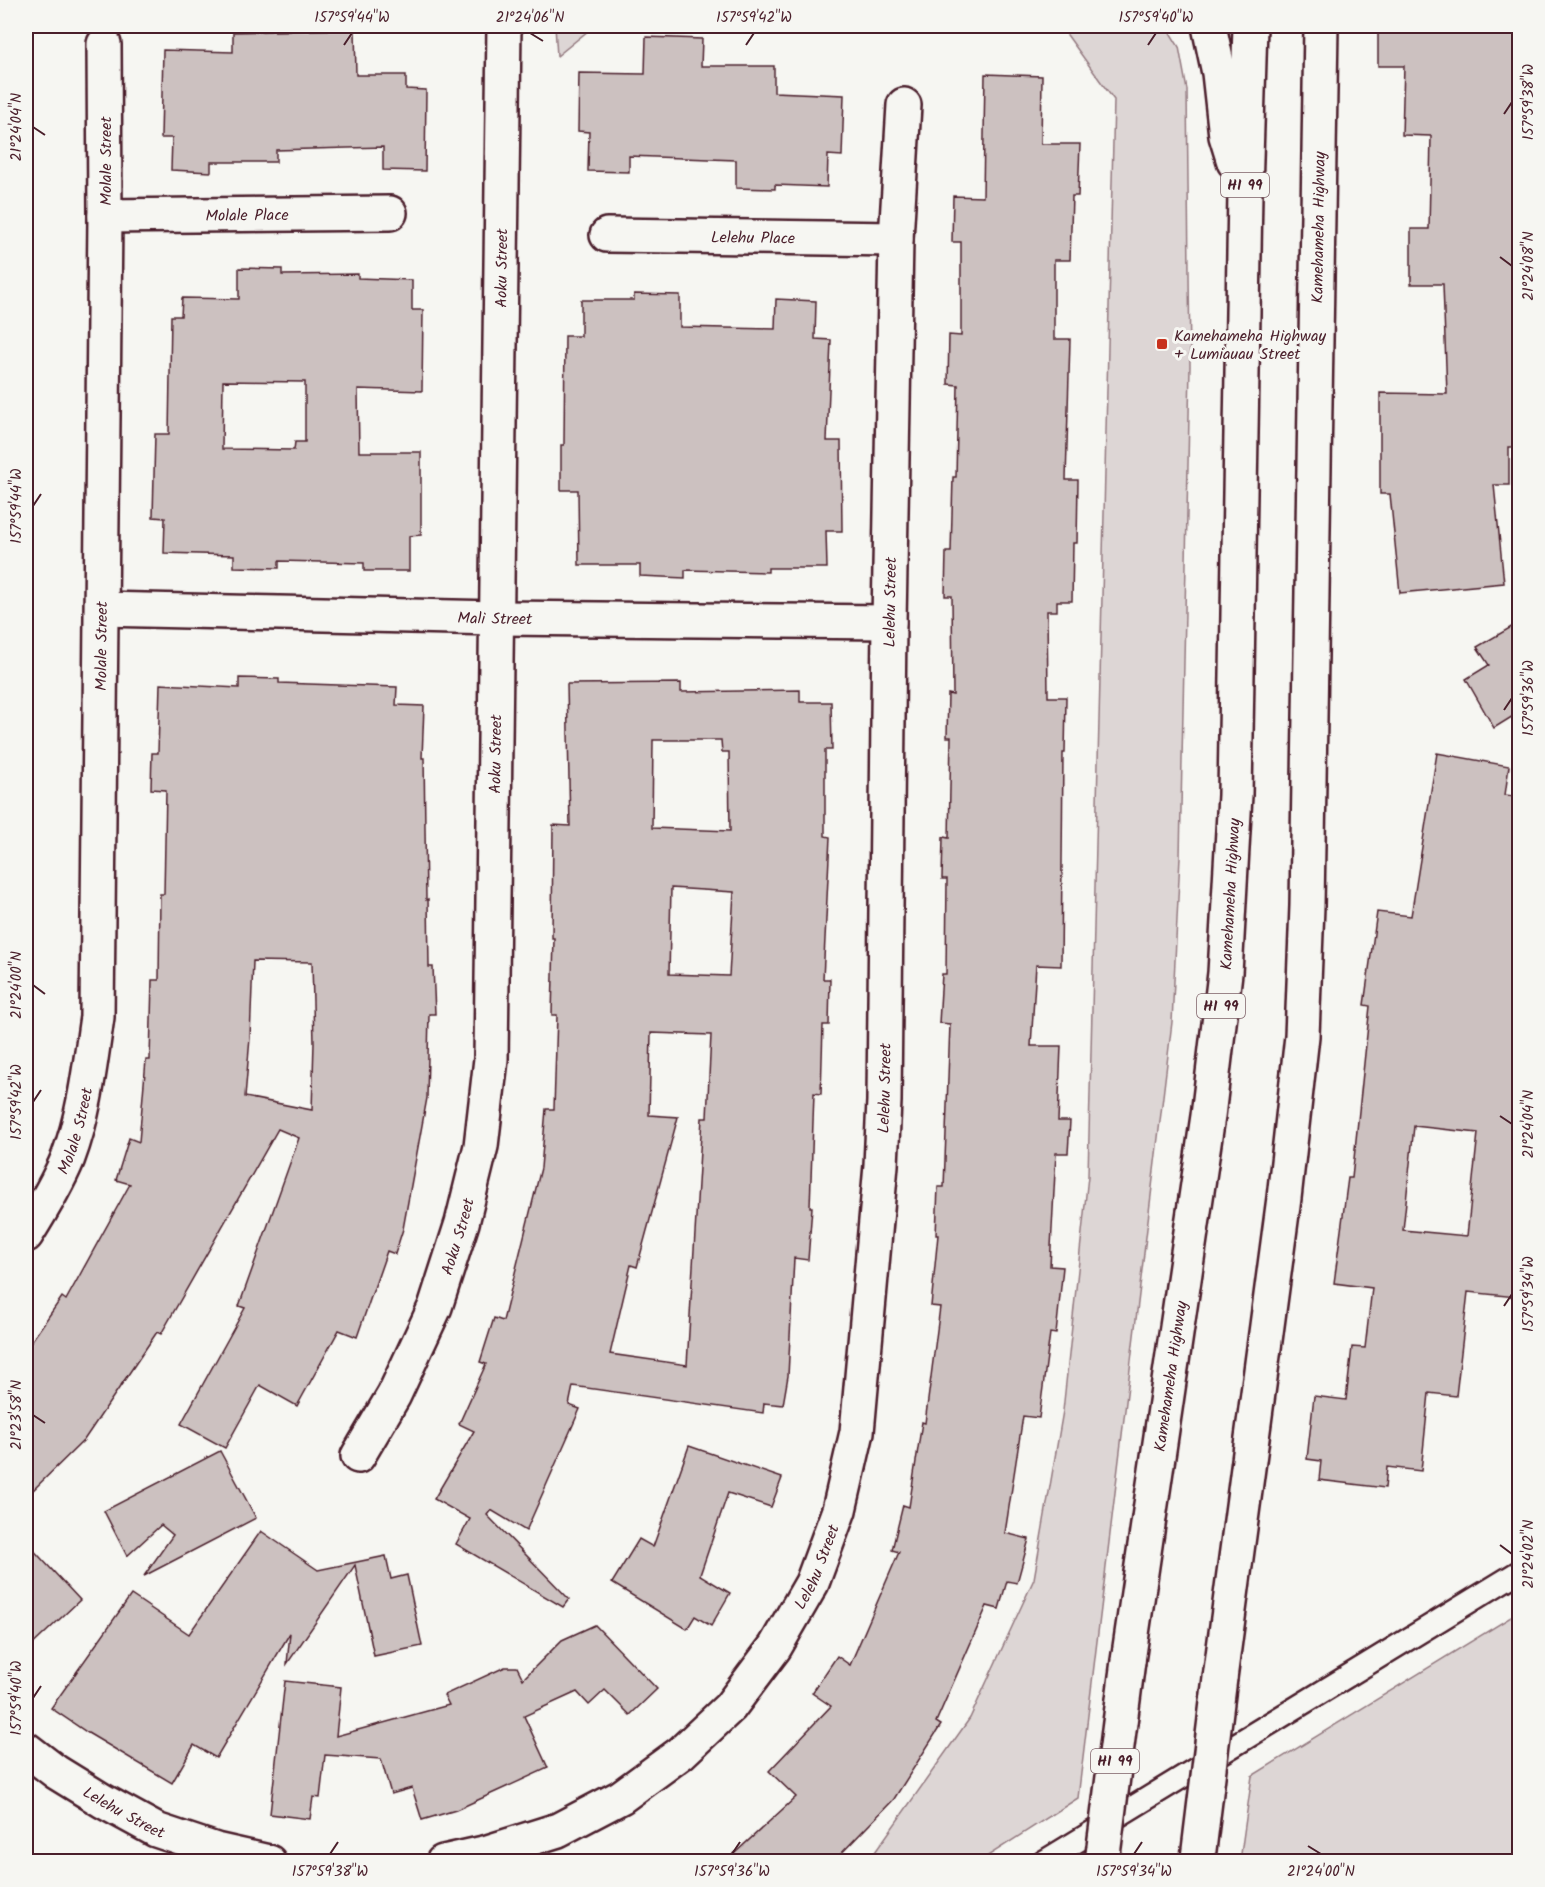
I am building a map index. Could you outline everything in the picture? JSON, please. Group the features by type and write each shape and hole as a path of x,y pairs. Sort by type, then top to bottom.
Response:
{"street":[{"name":"Aoku Street","path":"358,1456 394,1395 435,1307 462,1223 481,1146 491,1059 504,26"},
{"path":"1209,26 1219,73 1226,136 1245,192"},
{"name":"Kamehameha Highway","path":"1102,1862 1128,1661 1206,1128 1225,973 1235,795 1250,26"},
{"name":"Kamehameha Highway","path":"1197,1860 1284,1198 1302,1036 1307,906 1324,32"},
{"name":"Molale Street","path":"26,1235 44,1206 67,1158 84,1101 97,1017 105,216 104,44"},
{"name":"Lelehu Street","path":"443,1862 488,1852 558,1830 621,1797 681,1753 730,1707 775,1647 812,1583 839,1510 857,1432 882,1154 896,238 904,105"},
{"name":"Molale Place","path":"105,216 390,213"},
{"name":"Lelehu Place","path":"607,235 896,238"},
{"name":"Mali Street","path":"102,609 497,618 889,622"},
{"name":"Lelehu Street","path":"26,1749 84,1790 156,1830 216,1850 269,1862"}],"lane":[{"path":"1043,1862 1520,1571"}],"shaded area":[{"path":"555,26 594,26 557,56"},
{"path":"949,26 1166,26 1179,47 1187,90 1190,366 1180,857 1172,1022 1078,1798 980,1861 868,1862 970,1718 1034,1579 1063,1411 1088,1176 1114,100 1065,32"},
{"path":"1519,1612 1519,1861 1240,1861 1252,1776"}],"building":[{"path":"1378,26 1520,26 1520,447 1509,447 1509,485 1494,485 1504,583 1400,593 1390,494 1380,494 1380,393 1447,394 1443,284 1411,284 1411,229 1429,229 1431,136 1402,135 1404,66 1378,66"},
{"path":"355,29 356,75 406,75 406,89 426,90 425,171 383,170 383,147 276,150 276,162 211,162 211,172 171,170 172,138 161,138 163,50 233,52 233,32"},
{"path":"646,37 702,39 701,66 774,66 774,92 844,95 842,156 828,155 827,187 775,185 775,189 736,188 736,160 629,156 629,172 588,171 589,132 578,131 579,73 645,74"},
{"path":"985,74 1042,76 1041,144 1080,144 1078,196 1072,196 1070,260 1054,260 1054,339 1070,339 1066,480 1078,480 1077,543 1073,543 1072,601 1057,601 1057,611 1047,611 1048,697 1066,697 1065,753 1063,753 1061,966 1036,965 1031,1046 1061,1046 1058,1121 1070,1121 1068,1153 1056,1153 1050,1266 1063,1267 1056,1334 1050,1333 1039,1418 1023,1416 1005,1533 1029,1539 1017,1583 1007,1581 999,1609 987,1606 936,1722 941,1725 894,1799 833,1862 725,1862 796,1797 769,1771 831,1706 812,1693 837,1656 850,1665 899,1552 892,1550 903,1505 909,1507 922,1422 925,1423 940,1307 931,1306 938,1235 936,1235 938,1187 944,1187 950,1024 939,1023 942,974 946,974 947,879 942,879 943,837 949,838 951,737 947,737 948,694 953,695 952,596 945,596 946,552 951,552 953,477 956,477 958,385 948,384 949,335 961,336 961,242 952,242 953,196 983,197"},
{"path":"239,268 282,269 282,275 358,274 358,278 412,280 412,310 423,310 422,391 358,389 359,452 421,452 421,535 409,536 409,571 364,571 364,563 279,561 279,568 234,567 234,555 164,553 165,518 153,517 155,434 169,434 171,316 181,316 182,298 239,299","holes":["223,381 305,382 305,442 295,442 294,450 222,449"]},
{"path":"634,294 680,295 680,327 775,329 776,299 816,301 815,339 831,340 827,441 841,441 842,531 826,531 827,568 768,568 768,572 685,570 685,578 640,576 640,565 579,565 578,490 561,490 561,445 564,445 565,336 581,336 581,300 634,300"},
{"path":"1520,622 1520,715 1518,713 1494,728 1466,679 1489,665 1477,647"},
{"path":"239,678 279,679 279,683 397,687 396,705 424,706 422,758 424,758 426,900 428,899 429,967 433,967 435,1014 429,1014 427,1098 403,1229 395,1254 387,1251 357,1337 339,1330 297,1406 260,1385 225,1448 181,1424 245,1308 239,1306 299,1138 278,1129 161,1334 157,1332 84,1440 26,1497 26,1349 62,1297 66,1300 130,1184 116,1180 129,1138 139,1142 146,1060 150,1060 152,980 159,980 160,894 164,894 166,790 151,789 152,753 158,753 160,684 239,688","holes":["253,961 312,962 314,1043 312,1110 245,1097"]},
{"path":"681,683 681,692 800,690 800,702 831,702 832,750 825,750 825,836 830,837 823,979 830,979 829,1025 823,1025 821,1094 814,1093 810,1207 812,1207 808,1260 794,1258 788,1376 783,1405 764,1403 763,1413 573,1386 569,1405 580,1409 526,1531 491,1510 487,1515 569,1599 563,1607 456,1544 470,1519 434,1499 474,1431 459,1424 486,1364 480,1362 494,1318 503,1321 541,1168 546,1109 554,1109 557,1015 552,1015 553,825 570,826 567,684","holes":["653,740 721,740 722,752 729,752 730,831 652,828","671,888 734,892 729,976 669,974","651,1033 711,1035 707,1118 702,1118 687,1365 610,1354 631,1265 637,1267 678,1117 649,1115"]},
{"path":"1437,753 1509,766 1505,795 1520,797 1520,1257 1516,1297 1468,1292 1456,1396 1429,1393 1421,1471 1387,1467 1385,1488 1319,1480 1321,1461 1307,1459 1314,1396 1346,1400 1352,1347 1365,1348 1372,1288 1334,1283 1348,1178 1352,1178 1370,1006 1364,1005 1377,912 1411,916","holes":["1414,1126 1478,1133 1467,1236 1403,1230"]},
{"path":"689,1446 782,1478 771,1507 728,1493 700,1575 730,1593 711,1626 695,1616 687,1629 612,1583 639,1539 653,1547"},
{"path":"220,1451 256,1518 144,1576 173,1535 161,1525 127,1556 104,1511"},
{"path":"261,1531 318,1570 386,1556 391,1579 407,1575 422,1646 374,1656 355,1565 287,1664 290,1633 216,1758 194,1745 172,1783 51,1708 131,1595 189,1634"},
{"path":"26,1542 80,1600 26,1651"},
{"path":"595,1625 657,1689 630,1715 605,1690 589,1705 577,1692 524,1716 548,1768 456,1810 422,1820 412,1788 391,1794 381,1759 325,1755 320,1798 313,1797 310,1819 270,1814 285,1681 341,1687 336,1736 449,1705 444,1695 505,1667 517,1667 523,1679 562,1640"}],"place":[{"name":"Kamehameha Highway + Lumiauau Street","path":"1162,344"}]}
